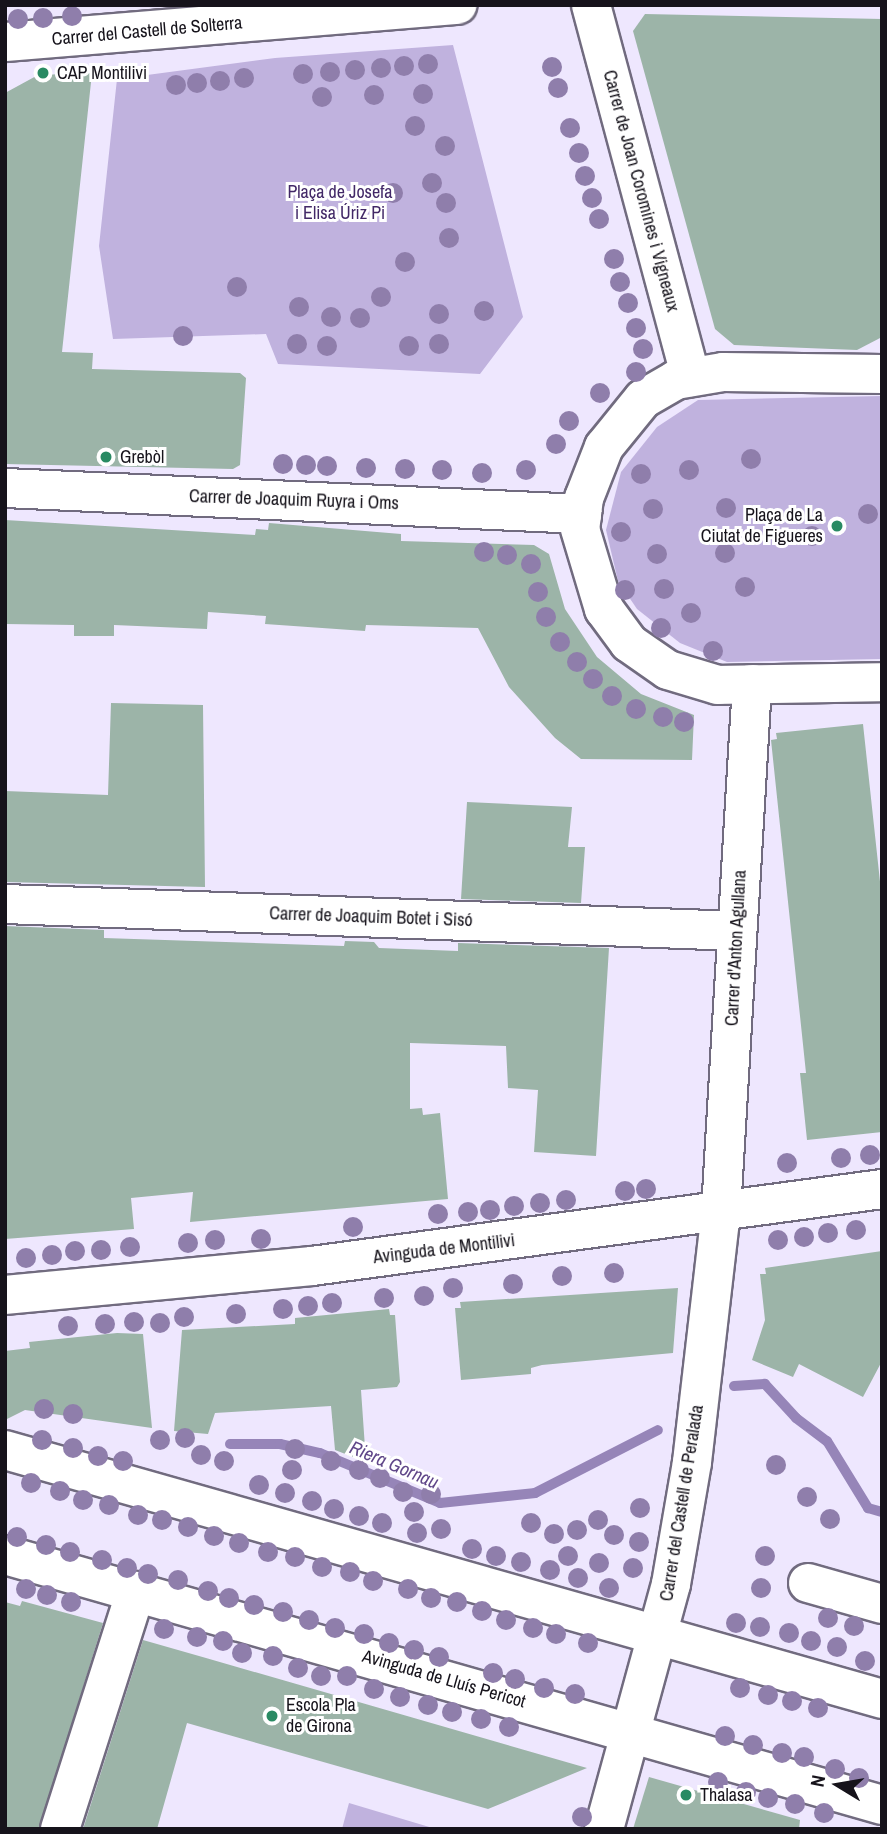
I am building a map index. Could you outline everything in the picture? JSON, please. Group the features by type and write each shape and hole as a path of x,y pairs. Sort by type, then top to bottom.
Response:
{"street":[{"name":"Carrer del Castell de Solterra","path":"5,42 457,5"},
{"name":"Carrer de Joan Coromines i Vigneaux","path":"591,5 691,377"},
{"path":"882,374 723,372 676,380 643,399 623,420 596,465 580,529 597,592 629,643 646,658 695,682 882,682"},
{"name":"Carrer de Joaquim Ruyra i Oms","path":"5,488 582,514"},
{"name":"Carrer d'Anton Agullana","path":"720,1211 752,684"},
{"name":"Carrer de Joaquim Botet i Sisó","path":"5,904 737,931"},
{"name":"Avinguda de Montilivi","path":"5,1295 312,1266 882,1189"},
{"name":"Carrer del Castell de Peralada","path":"604,1829 658,1634 692,1462 720,1211"},
{"path":"5,1450 882,1699"},
{"name":"Avinguda de Lluís Pericot","path":"5,1555 882,1805"},
{"path":"808,1583 882,1604"},
{"path":"60,1829 136,1591"}],"green space":[{"name":"Plaça de Josefa i Elisa Úriz Pi","path":"453,45 523,317 480,374 278,364 266,334 113,339 99,246 117,79 275,58"},
{"path":"882,396 882,659 727,662 680,643 637,609 618,581 606,530 621,472 657,427 698,400"},
{"path":"349,1803 436,1829 342,1829"}],"building":[{"path":"645,14 882,19 882,337 857,350 734,345 715,329 633,31"},
{"path":"92,73 62,352 93,353 92,369 240,373 246,378 240,465 233,469 5,464 5,93 38,75"},
{"path":"5,520 255,535 256,529 268,530 269,523 401,534 401,541 534,545 549,554 565,609 597,657 641,694 694,715 692,760 581,759 555,738 509,687 478,628 366,625 365,631 265,624 266,616 208,612 207,629 114,625 114,636 74,636 74,625 5,624"},
{"path":"111,703 203,705 205,887 5,882 5,791 108,795"},
{"path":"863,724 882,900 882,1132 807,1140 800,1073 806,1073 771,740 777,739 776,733"},
{"path":"467,802 572,807 568,847 585,847 581,903 461,899"},
{"path":"5,926 104,930 104,938 344,946 345,941 374,942 379,948 458,951 458,943 609,948 596,1156 534,1152 538,1090 508,1088 506,1046 410,1043 410,1109 422,1108 423,1115 440,1113 448,1199 190,1222 193,1192 131,1198 134,1229 5,1239"},
{"path":"882,1251 882,1361 863,1397 799,1364 793,1377 752,1360 765,1320 760,1274 766,1274 765,1268"},
{"path":"678,1288 673,1353 542,1365 531,1368 531,1374 461,1380 455,1308 461,1308 460,1302"},
{"path":"389,1309 390,1315 395,1315 400,1382 397,1387 361,1390 366,1462 335,1450 331,1406 215,1413 208,1434 174,1431 182,1330 295,1324 295,1318"},
{"path":"117,1333 143,1334 152,1428 25,1410 5,1420 5,1351 30,1348 29,1342"},
{"path":"22,1601 103,1623 39,1829 5,1829 5,1602 20,1606"},
{"path":"143,1640 587,1768 488,1809 187,1723 157,1829 83,1829"},
{"path":"649,1777 800,1820 799,1829 633,1829"}],"waterway":[{"name":"Riera Gornau","path":"734,1386 765,1384 796,1418 827,1441 868,1508 882,1512"},
{"name":"Riera Gornau","path":"230,1444 280,1444 320,1453 440,1503 535,1493 658,1430"}],"place":[{"name":"CAP Montilivi","path":"43,73"},
{"name":"Grebòl","path":"106,457"},
{"name":"Plaça de La Ciutat de Figueres","path":"837,526"},
{"name":"Escola Pla de Girona","path":"272,1716"},
{"name":"Thalasa","path":"686,1795"}]}
